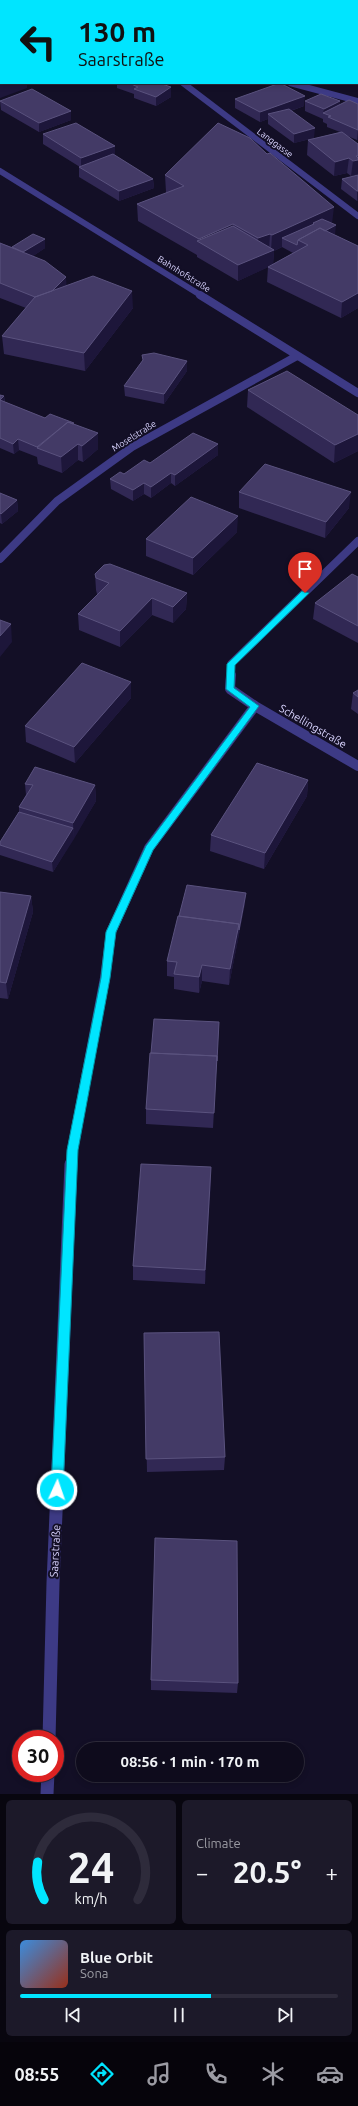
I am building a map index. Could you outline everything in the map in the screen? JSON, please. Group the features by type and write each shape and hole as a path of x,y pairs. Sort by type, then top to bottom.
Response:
{"street":[{"name":"Langgasse","path":"184,84 358,216"},
{"path":"294,84 358,101"},
{"name":"Bahnhofstraße","path":"0,171 358,393"},
{"name":"Moselstraße","path":"0,559 57,501 132,447 297,356"},
{"path":"255,706 230,689 231,664 358,542"},
{"name":"Schellingstraße","path":"255,706 358,766"},
{"name":"Saarstraße","path":"49,1730 54,1575 72,1150 105,978 111,932 149,848 255,706"},
{"path":"47,1794 48,1782"}],"building":[{"path":"131,84 162,84 171,87 156,97 134,89 138,87"},
{"path":"277,84 282,84 305,96 260,112 235,99"},
{"path":"32,89 71,111 39,123 0,101"},
{"path":"321,94 340,101 324,109 305,101"},
{"path":"349,100 358,104 358,130 328,117 331,116 323,113"},
{"path":"289,109 315,128 294,134 268,114"},
{"path":"76,123 115,146 81,158 43,134"},
{"path":"218,123 250,138 267,154 270,153 334,207 272,235 270,234 258,238 233,224 199,239 137,204 184,186 165,175"},
{"path":"342,132 358,144 358,156 356,156 358,160 353,161 349,158 335,162 308,140"},
{"path":"113,154 153,179 119,191 79,167"},
{"path":"358,175 358,191 342,179"},
{"path":"322,219 336,225 325,231 320,228 298,240 297,245 282,238 314,224 313,223"},
{"path":"233,226 274,250 238,265 197,241"},
{"path":"320,228 358,246 358,293 342,302 268,267 308,245 298,240"},
{"path":"33,234 45,239 23,252 12,247"},
{"path":"0,243 45,261 66,277 52,291 35,297 0,283"},
{"path":"93,276 132,291 84,353 2,336 35,297"},
{"path":"154,353 187,361 164,394 124,386 143,360 142,355"},
{"path":"287,371 358,415 358,434 335,445 248,390"},
{"path":"0,400 45,418 50,414 74,423 68,422 37,447 18,439 13,444 0,438"},
{"path":"68,422 98,433 82,446 78,444 61,457 37,448"},
{"path":"193,433 218,444 175,475 171,473 151,487 144,483 133,490 110,479 120,472 124,474 144,460 150,463"},
{"path":"265,464 351,492 326,522 239,492"},
{"path":"0,493 17,500 1,514 0,513"},
{"path":"191,497 238,516 193,558 146,539"},
{"path":"110,564 187,593 173,607 152,598 120,631 78,614 109,583 96,578 95,574 104,565"},
{"path":"352,574 358,577 358,626 315,603"},
{"path":"0,620 11,624 0,636"},
{"path":"82,663 131,682 74,747 25,726"},
{"path":"358,690 358,697 353,693"},
{"path":"257,763 308,780 265,853 211,835"},
{"path":"35,767 95,785 73,823 19,807 33,785 25,784"},
{"path":"19,812 73,828 52,862 0,845 0,842"},
{"path":"187,885 246,893 239,930 239,924 179,916"},
{"path":"0,892 31,896 6,983 0,982"},
{"path":"178,916 239,924 230,969 202,965 199,977 174,974 177,962 167,961"},
{"path":"154,1019 219,1022 217,1061 217,1056 151,1053"},
{"path":"150,1053 217,1056 214,1113 146,1109"},
{"path":"141,1164 211,1167 205,1270 133,1266"},
{"path":"219,1332 225,1457 146,1459 144,1333"},
{"path":"155,1538 237,1541 238,1683 151,1680"}],"route":[{"path":"57,1490 72,1150 105,978 111,932 149,848 255,706 230,689 231,664 305,593"}]}
